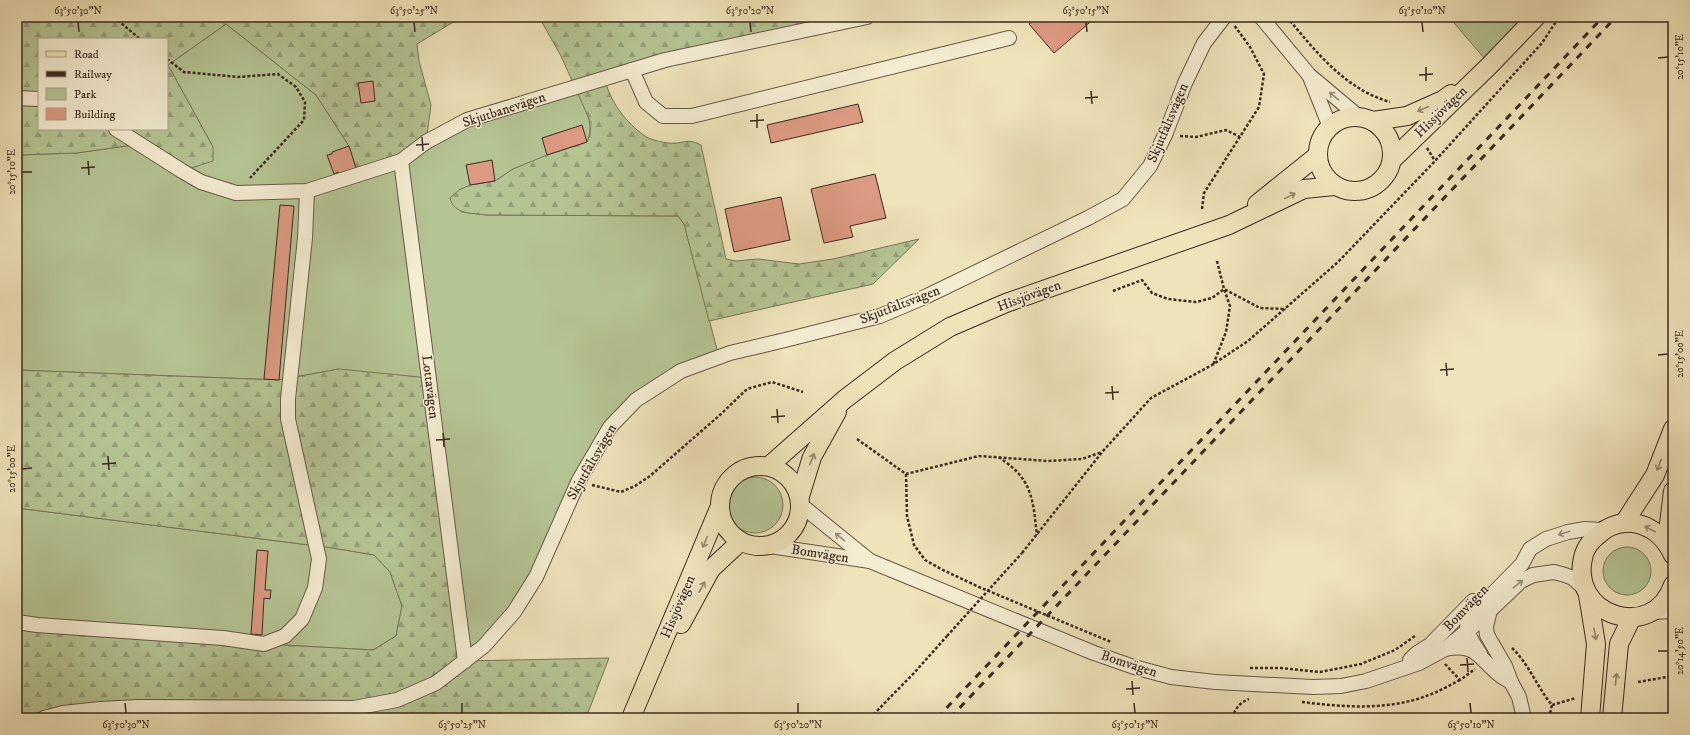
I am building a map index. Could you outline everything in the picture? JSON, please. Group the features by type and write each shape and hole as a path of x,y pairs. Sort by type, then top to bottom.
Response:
{"main road":[{"name":"Hissjövägen","path":"1393,159 1490,65 1536,17"},
{"name":"Hissjövägen","path":"1366,119 1407,116 1443,100 1490,65"},
{"path":"1366,119 1386,134 1393,159 1391,169 1381,183 1359,192 1334,186 1322,172 1318,155 1320,142 1330,127 1339,121 1366,119"},
{"name":"Hissjövägen","path":"1229,225 1318,155"},
{"name":"Hissjövägen","path":"769,466 845,400 894,361 950,327 1006,303 1229,225 1304,189 1334,186"},
{"name":"Hissjövägen","path":"800,501 812,457 845,400"},
{"path":"1624,523 1655,475 1673,429"},
{"path":"757,466 769,466 782,472 796,485 800,501 800,517 795,528 782,541 770,546 755,547 740,542 730,534 723,523 720,506 723,490 733,476 744,469 757,466"},
{"path":"1671,550 1669,524 1673,491"},
{"name":"Hissjövägen","path":"634,713 720,506"},
{"path":"1590,718 1596,644 1582,577 1584,552 1603,530 1624,523 1639,524 1652,529 1662,537 1671,550"},
{"name":"Hissjövägen","path":"634,713 711,569 740,542"},
{"path":"1586,591 1602,609 1607,612 1622,617 1632,617 1652,612 1662,604 1673,585"},
{"path":"1612,718 1619,644 1632,617"}],"street":[{"name":"Skjutbanevägen","path":"118,130 202,182 236,194 307,191 401,161 426,142 467,120 665,60 867,17"},
{"path":"1261,17 1309,75 1366,119"},
{"name":"Skjutfältsvägen","path":"44,718 78,711 138,707 354,708 397,700 436,683 484,646 514,612 536,577 579,480 610,427 636,400 681,371 730,353 880,316 934,293 1088,218 1123,199 1150,166 1165,135 1185,83 1204,43 1228,20"},
{"path":"632,70 646,102 663,116 692,116 1009,38"},
{"path":"1309,75 1330,127"},
{"path":"17,98 38,99"},
{"name":"Lottavägen","path":"401,161 465,661"},
{"path":"17,622 37,625 223,638 264,644 285,636 302,618 315,588 319,559 288,419 288,399 305,238 307,191"},
{"name":"Bomvägen","path":"800,501 870,561"},
{"name":"Bomvägen","path":"770,546 870,561 1094,653 1134,667 1172,677 1215,682 1313,687 1341,686 1366,681 1419,663 1436,647 1501,572 1530,549 1546,539 1568,532 1585,529 1603,530"},
{"name":"Bomvägen","path":"1483,658 1468,629 1470,617 1522,564 1530,549"},
{"name":"Bomvägen","path":"1436,647 1468,629 1520,581 1533,575 1554,572 1565,575 1573,578 1586,591"},
{"path":"1490,610 1486,627 1494,648 1505,666 1518,698 1524,718"},
{"path":"1652,612 1673,611"},
{"path":"1468,629 1494,648"},
{"path":"1436,647 1456,646 1469,648 1483,658 1496,672 1511,682"}],"path":[{"path":"114,17 139,38"},
{"path":"1287,17 1328,64 1352,85 1372,96 1400,104 1407,116"},
{"path":"870,718 909,679 1022,553 1103,451 1151,398 1212,365 1248,341 1338,262 1434,161 1542,43 1560,17"},
{"path":"1202,209 1204,193 1259,106 1264,74 1250,47 1228,20"},
{"path":"168,60 184,72 238,77 278,74 296,87 305,102 304,120 236,194"},
{"path":"1165,135 1196,137 1226,130 1240,137"},
{"path":"1419,135 1434,161"},
{"path":"1212,365 1226,332 1230,306 1217,261"},
{"path":"1113,291 1142,280 1152,293 1168,299 1196,302 1212,298 1224,289"},
{"path":"1224,289 1260,308 1286,309"},
{"path":"579,480 598,488 620,492 635,486 650,476 747,389 772,382 802,392"},
{"path":"857,439 906,474 979,456 1048,461 1082,459 1103,451"},
{"path":"999,457 1018,473 1026,484 1033,500 1037,535"},
{"path":"906,474 907,516 914,545 925,560 941,570 979,587 1114,644"},
{"path":"1249,668 1281,668 1320,672 1361,664 1395,650 1416,636 1425,638 1436,647 1460,680 1483,658"},
{"path":"1494,648 1510,646 1519,655 1533,675 1542,694 1552,705"},
{"path":"1638,682 1673,676"},
{"path":"1552,705 1579,696"},
{"path":"1549,718 1552,705"},
{"path":"1664,718 1673,714"}],"green space":[{"path":"17,17 458,17 455,21 417,44 419,61 431,105 426,142 361,175 356,168 349,146 316,95 226,24 168,65 213,147 213,161 182,171 140,144 77,153 17,155"},
{"path":"539,17 867,17 605,79 614,103 631,125 645,136 653,140 668,143 688,141 701,145 726,259 736,261 758,259 799,264 833,259 919,239 873,284 709,321 684,224 678,216 487,215 465,212 456,208 452,204 450,198 459,190 470,185 495,181 513,169 547,155 587,142 590,135 591,123 561,56"},
{"path":"1449,17 1536,17 1490,65"},
{"path":"226,24 316,95 349,146 356,168 467,120 579,93 590,123 587,142 513,169 495,181 470,185 459,190 461,212 487,215 678,216 684,224 719,357 681,371 610,427 536,577 465,661 339,369 279,380 17,370 17,155 77,153 140,144 213,147 168,65"},
{"path":"339,369 429,378 465,661 609,658 586,718 17,718 17,622 264,644 373,650 396,636 402,606 390,572 374,555 333,548 17,508 17,370 278,380"},
{"path":"755,477 766,479 775,485 781,494 783,505 781,516 775,525 766,531 755,533 744,531 735,525 729,516 727,505 729,494 735,485 744,479"},
{"path":"17,508 333,548 374,555 390,572 402,606 396,636 373,650 264,644 17,622"},
{"path":"1622,547 1632,547 1644,554 1651,566 1651,576 1644,588 1632,595 1622,595 1614,591 1607,584 1603,576 1603,566 1607,558 1614,551"}],"building":[{"path":"1038,17 1096,17 1054,53 1029,24"},
{"path":"373,81 375,101 361,103 358,83"},
{"path":"858,104 863,122 771,143 767,125"},
{"path":"582,125 587,142 547,155 542,138"},
{"path":"349,146 356,168 339,174 338,172 334,174 327,155"},
{"path":"492,160 495,181 470,185 466,165"},
{"path":"875,174 886,218 850,226 853,237 824,243 811,189"},
{"path":"781,197 790,240 734,252 725,209"},
{"path":"280,205 294,206 279,380 264,379"},
{"path":"257,550 268,551 265,590 271,590 270,599 264,598 262,635 251,634"}],"railway":[{"path":"937,718 1603,17"},
{"path":"950,718 1616,17"}]}
